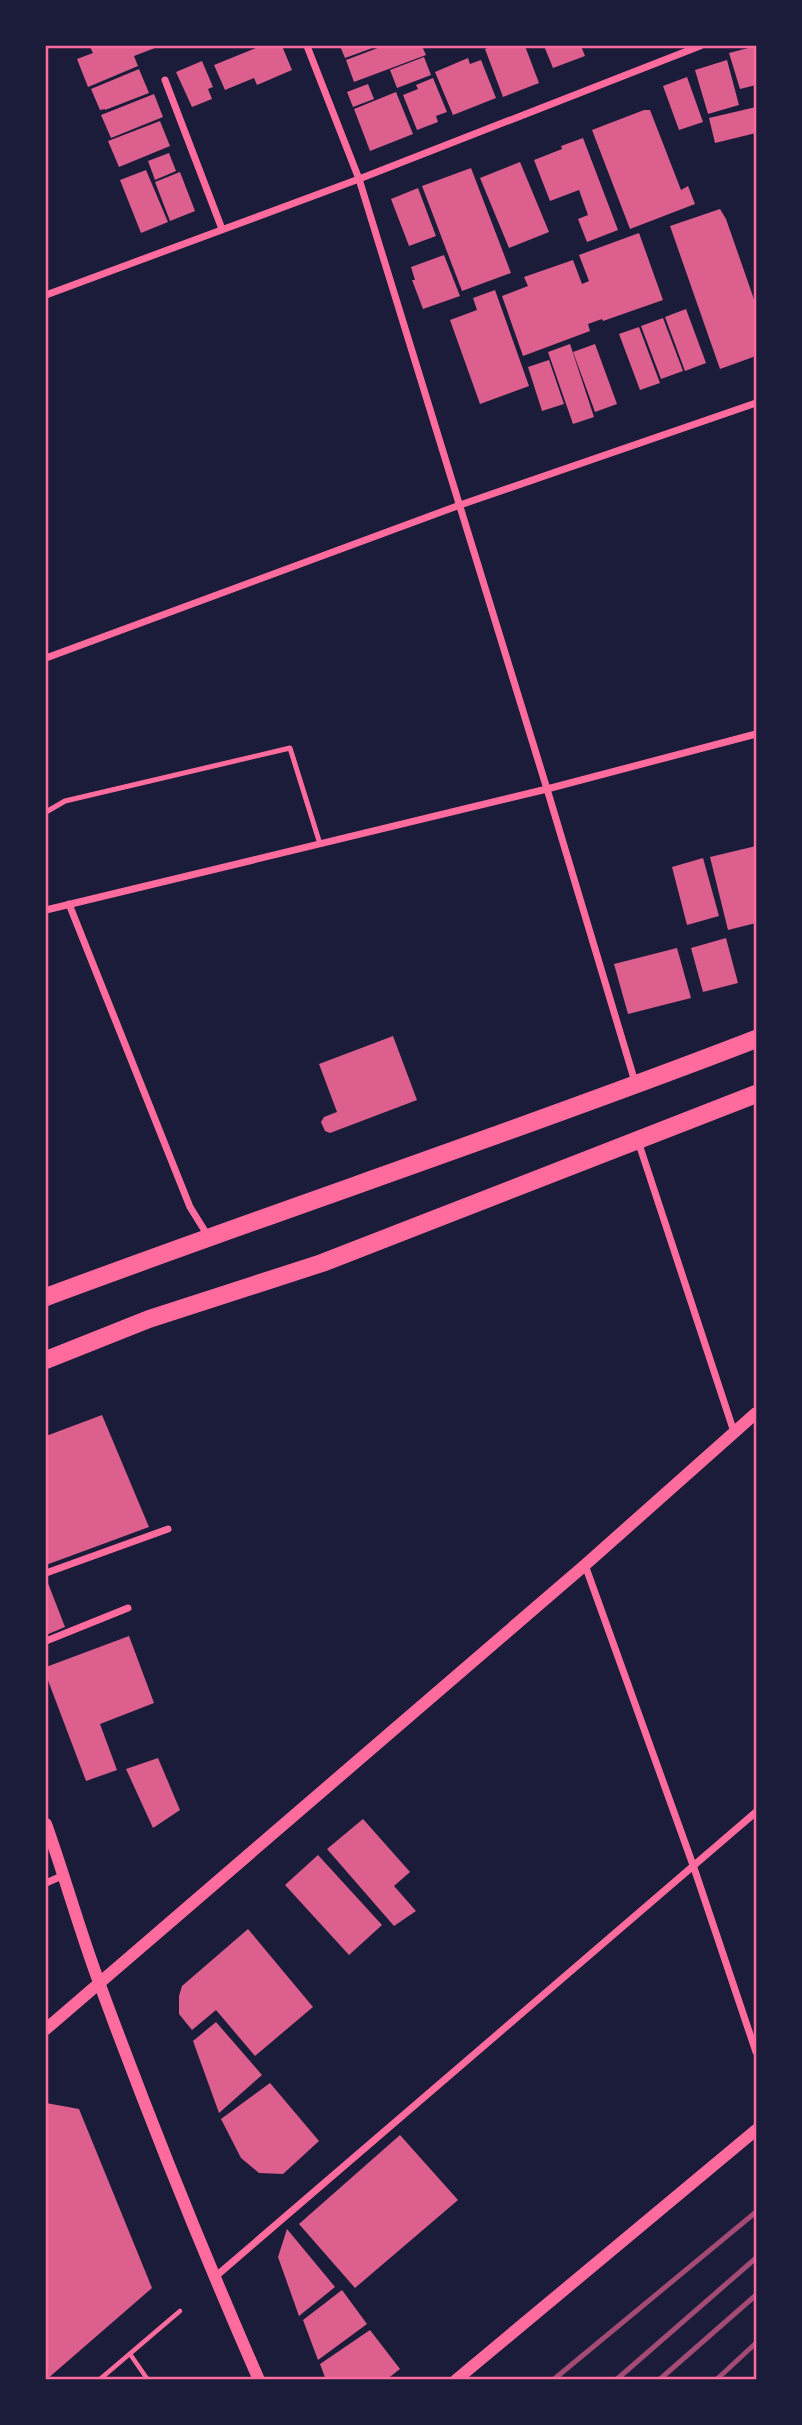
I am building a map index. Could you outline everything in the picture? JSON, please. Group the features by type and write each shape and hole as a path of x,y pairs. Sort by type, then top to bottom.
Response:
{"main road":[{"path":"46,1297 757,1039"},
{"path":"46,1360 149,1319 321,1263 757,1094"}],"street":[{"path":"307,46 359,179 636,1085"},
{"path":"46,295 359,179 700,46"},
{"path":"166,80 222,229"},
{"path":"46,658 460,505 757,402"},
{"path":"46,910 547,789 757,734"},
{"path":"69,904 190,1207 208,1236"},
{"path":"638,1140 734,1433"},
{"path":"46,2029 585,1565 757,1413"},
{"path":"46,1573 168,1529"},
{"path":"585,1565 757,2052"},
{"path":"46,1641 128,1608"},
{"path":"214,2278 757,1812"},
{"path":"46,1824 99,1983 214,2278 259,2379"},
{"path":"46,1883 65,1875"},
{"path":"456,2379 757,2130"}],"lane":[{"path":"46,812 65,801 290,748 320,844"}],"path":[{"path":"99,2379 180,2311"},
{"path":"130,2354 148,2379"}],"building":[{"path":"160,46 134,56 138,66 88,87 77,59 93,53 90,47"},
{"path":"261,46 282,46 292,70 257,85 254,78 225,90 214,65"},
{"path":"340,46 378,46 345,58"},
{"path":"383,46 422,46 426,55 354,82 346,60"},
{"path":"493,46 525,46 539,83 503,97 485,49"},
{"path":"544,46 581,46 585,56 553,68"},
{"path":"756,46 756,85 740,89 729,53"},
{"path":"424,57 431,75 397,88 390,70"},
{"path":"468,58 470,64 481,60 496,98 453,115 435,72"},
{"path":"727,60 739,105 708,114 695,70"},
{"path":"202,61 213,87 208,89 212,99 192,107 176,72"},
{"path":"139,69 149,93 100,110 91,89"},
{"path":"687,77 703,122 679,130 663,86"},
{"path":"433,78 447,112 436,116 438,122 417,130 403,95 418,89 416,85"},
{"path":"368,84 374,99 353,107 347,92"},
{"path":"396,92 413,134 370,151 354,109"},
{"path":"154,94 163,117 111,138 101,115"},
{"path":"756,107 756,133 715,143 709,118"},
{"path":"650,110 681,190 688,186 695,204 630,229 592,130"},
{"path":"160,121 170,146 119,167 108,141"},
{"path":"583,138 618,230 587,242 578,219 588,215 579,190 550,201 534,160"},
{"path":"169,153 176,171 155,180 148,161"},
{"path":"520,162 549,232 509,248 480,178"},
{"path":"471,168 511,273 462,291 422,186"},
{"path":"146,170 168,222 141,233 120,180"},
{"path":"180,172 195,211 170,221 155,182"},
{"path":"418,188 436,236 409,246 391,199"},
{"path":"720,209 726,219 756,305 756,356 720,369 670,226"},
{"path":"639,233 663,300 588,324 590,331 523,356 502,296 528,286 524,277 573,260 582,284 589,281 579,255"},
{"path":"444,255 460,296 423,309 412,280 415,280 411,267"},
{"path":"495,290 529,386 480,404 450,320 477,310 473,298"},
{"path":"686,309 706,363 685,371 665,317"},
{"path":"663,318 683,371 661,379 641,326"},
{"path":"639,327 660,383 640,390 619,334"},
{"path":"570,344 594,417 573,424 548,352"},
{"path":"595,344 617,404 595,412 573,352"},
{"path":"549,360 564,404 542,411 528,367"},
{"path":"756,846 756,923 728,930 710,857"},
{"path":"703,858 719,916 687,925 672,867"},
{"path":"726,938 738,983 703,992 691,948"},
{"path":"677,948 691,998 628,1014 614,964"},
{"path":"393,1036 417,1100 330,1133 325,1131 321,1122 324,1117 337,1112 319,1064"},
{"path":"102,1415 149,1527 46,1565 46,1436"},
{"path":"46,1578 65,1627 46,1635"},
{"path":"129,1636 154,1703 100,1724 117,1770 86,1781 46,1675 46,1667"},
{"path":"158,1758 180,1810 153,1828 126,1769"},
{"path":"363,1819 410,1872 394,1886 416,1911 394,1926 327,1849"},
{"path":"318,1855 382,1925 349,1955 285,1885"},
{"path":"248,1929 313,2007 255,2056 216,2010 192,2030 179,2014 182,1986"},
{"path":"216,2022 262,2075 219,2113 193,2041"},
{"path":"270,2083 319,2141 283,2174 259,2173 241,2158 221,2119"},
{"path":"46,2103 79,2109 152,2288 46,2380"},
{"path":"400,2135 458,2200 355,2288 299,2224"},
{"path":"287,2229 335,2287 299,2316 278,2257"},
{"path":"342,2290 367,2324 318,2360 303,2320"},
{"path":"370,2330 400,2369 386,2380 326,2380 320,2364"}],"railway":[{"path":"553,2380 756,2212"},
{"path":"616,2380 756,2258"},
{"path":"659,2380 756,2295"},
{"path":"716,2380 756,2343"}]}
